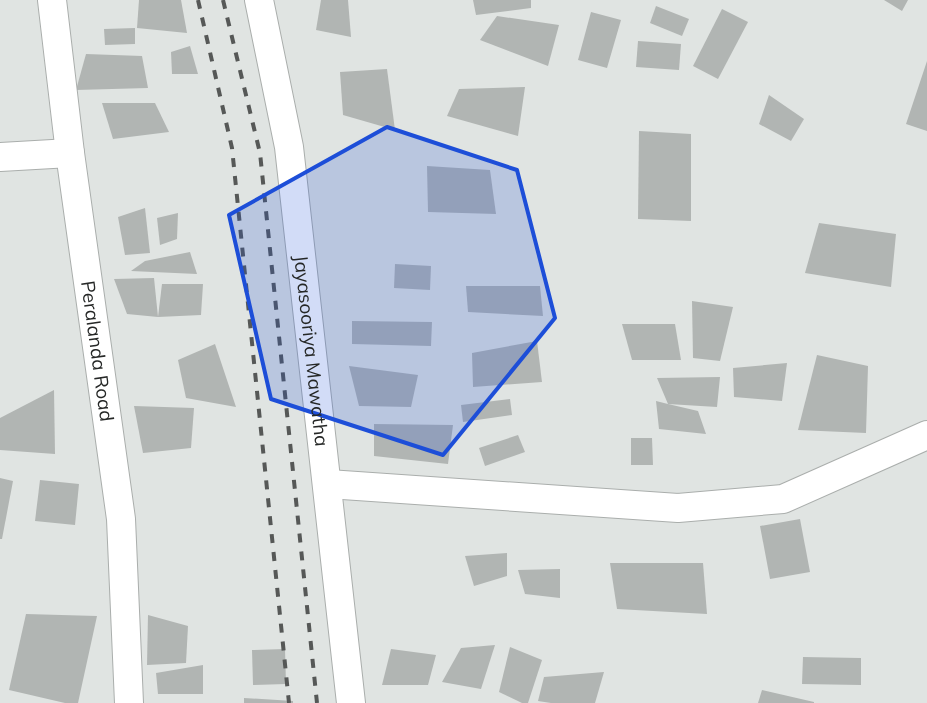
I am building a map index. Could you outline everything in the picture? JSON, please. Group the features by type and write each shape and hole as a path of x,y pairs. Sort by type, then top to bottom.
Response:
{"street":[{"name":"Peralanda Road","path":"52,0 70,153 121,518 129,703"},
{"name":"Jayasooriya Mawatha","path":"259,0 289,147 351,703"},
{"path":"0,157 70,153"},
{"path":"328,484 678,508 784,498 927,435"}],"highlighted area":[{"path":"387,127 517,170 555,318 443,455 271,399 229,215"}],"building":[{"path":"139,0 181,0 187,33 137,28"},
{"path":"321,0 348,0 351,37 316,30"},
{"path":"473,0 531,0 531,8 476,15"},
{"path":"884,0 908,0 902,11"},
{"path":"656,6 689,19 682,36 650,23"},
{"path":"722,9 748,22 718,79 693,66"},
{"path":"591,12 621,20 607,68 578,60"},
{"path":"497,16 559,25 548,66 480,40"},
{"path":"135,28 135,44 105,45 104,29"},
{"path":"638,41 681,44 679,70 636,67"},
{"path":"190,46 198,74 172,74 171,52"},
{"path":"86,54 142,56 148,88 76,90"},
{"path":"927,61 927,131 906,124"},
{"path":"387,69 395,130 343,115 340,72"},
{"path":"525,87 518,136 447,116 459,89"},
{"path":"769,95 804,119 791,141 759,124"},
{"path":"102,103 155,103 169,132 113,139"},
{"path":"639,131 691,134 691,221 638,219"},
{"path":"427,166 490,170 496,214 428,212"},
{"path":"145,208 150,253 125,255 118,217"},
{"path":"178,213 177,239 160,245 157,218"},
{"path":"819,223 896,234 891,287 805,273"},
{"path":"190,252 197,274 131,271 145,261"},
{"path":"395,264 431,266 430,290 394,288"},
{"path":"154,278 158,317 127,314 114,279"},
{"path":"162,284 203,284 201,315 158,317"},
{"path":"466,286 540,286 543,316 468,312"},
{"path":"692,301 733,307 720,361 693,358"},
{"path":"352,321 432,322 431,346 352,344"},
{"path":"622,324 675,324 681,360 632,360"},
{"path":"537,341 542,382 473,387 472,353"},
{"path":"215,344 236,407 186,398 178,360"},
{"path":"817,355 868,366 866,433 798,430"},
{"path":"787,363 782,401 734,397 733,368"},
{"path":"349,366 418,375 411,407 359,406"},
{"path":"720,377 717,407 668,404 657,378"},
{"path":"54,390 55,454 0,450 0,418"},
{"path":"510,399 512,415 463,422 461,405"},
{"path":"656,401 698,411 706,434 659,429"},
{"path":"134,406 194,408 191,448 143,453"},
{"path":"374,424 453,425 448,464 374,456"},
{"path":"518,435 525,452 485,466 479,448"},
{"path":"631,438 652,438 653,465 631,465"},
{"path":"0,478 13,481 2,539 0,539"},
{"path":"40,480 79,484 75,525 35,521"},
{"path":"800,519 810,572 770,579 760,526"},
{"path":"507,553 507,576 474,586 465,556"},
{"path":"610,563 703,563 707,614 617,609"},
{"path":"560,569 560,598 525,594 518,570"},
{"path":"26,614 97,616 78,703 65,703 9,690"},
{"path":"148,615 188,626 186,663 147,665"},
{"path":"495,645 481,689 442,682 461,648"},
{"path":"510,647 542,660 528,703 522,703 499,692"},
{"path":"285,649 286,684 253,685 252,650"},
{"path":"391,649 436,655 428,685 382,685"},
{"path":"803,657 861,658 861,685 802,684"},
{"path":"203,665 203,694 158,694 156,673"},
{"path":"604,672 595,703 551,703 538,701 544,677"},
{"path":"762,690 814,702 814,703 758,703"},
{"path":"244,698 293,701 293,703 244,703"}],"railway":[{"path":"198,0 232,148 289,703"},
{"path":"223,0 260,153 317,703"}]}
